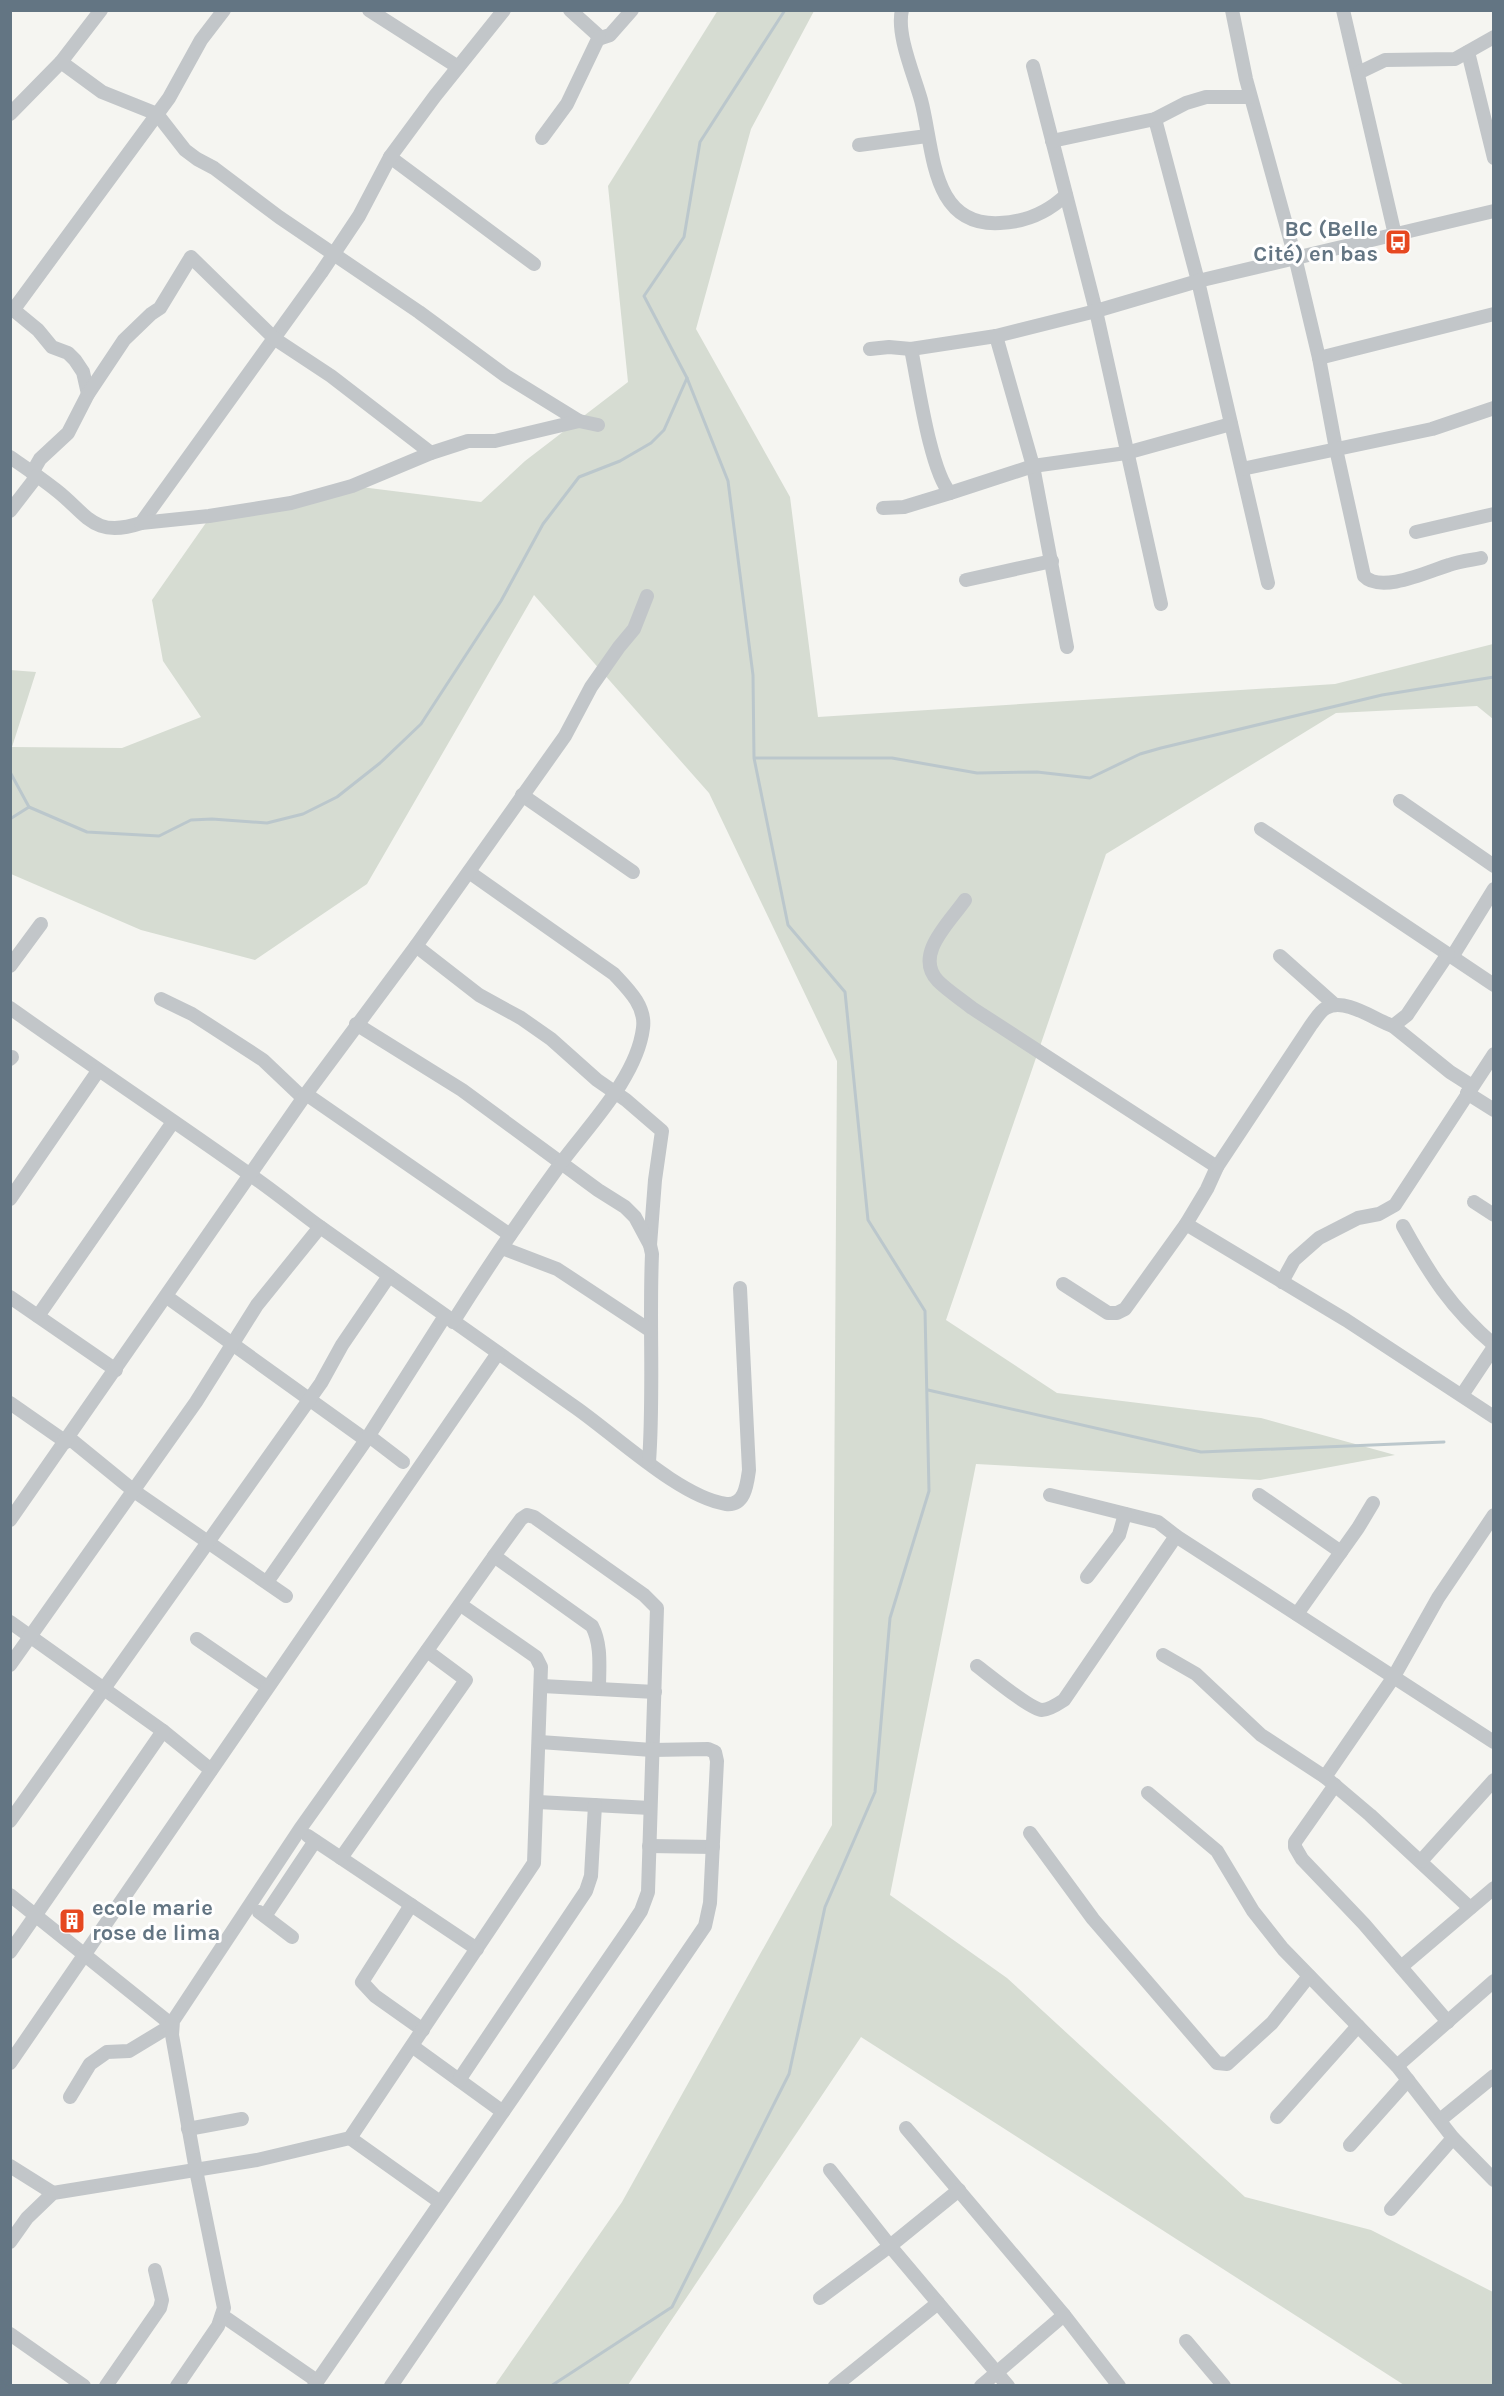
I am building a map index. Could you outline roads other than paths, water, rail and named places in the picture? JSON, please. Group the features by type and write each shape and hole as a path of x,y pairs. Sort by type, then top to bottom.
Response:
{"street":[{"path":"10,114 61,62 101,10"},
{"path":"88,394 83,372 75,360 52,347 38,330 12,308 169,98 201,40 224,10"},
{"path":"369,10 458,67"},
{"path":"141,523 333,255 390,158 504,10"},
{"path":"570,10 599,37 606,38 632,10"},
{"path":"902,10 903,36 924,114 934,167 945,194 958,212 971,221 989,224 1011,222 1036,216 1054,207 1066,195"},
{"path":"1232,10 1250,97 1295,257 1364,576 1368,581 1391,583 1453,563 1481,558"},
{"path":"1343,10 1395,235"},
{"path":"542,138 567,104 599,37"},
{"path":"1358,73 1385,60 1455,59 1494,37"},
{"path":"1468,52 1494,158"},
{"path":"61,62 102,92 157,114 185,150 214,168 279,218 419,312 506,376 579,421"},
{"path":"1033,66 1096,311 1161,604"},
{"path":"1052,141 1155,119 1186,103 1206,97 1226,95 1250,97"},
{"path":"1155,119 1198,281 1268,583"},
{"path":"859,145 927,136"},
{"path":"390,158 534,264"},
{"path":"870,349 889,347 911,349 996,336 1096,311 1198,281 1494,211"},
{"path":"10,511 35,475 40,459 68,433 88,394 124,340 150,314 160,308 191,256 275,339 331,376 431,453"},
{"path":"1318,358 1494,314"},
{"path":"996,336 1033,466 1053,561 1067,647"},
{"path":"911,349 922,407 939,473 944,486 950,493"},
{"path":"1242,469 1439,427 1494,408"},
{"path":"10,457 68,500 81,515 95,524 113,527 209,516 291,503 352,486 431,453 468,441 495,441 579,421 598,424"},
{"path":"883,508 903,507 1033,466 1126,453 1231,424"},
{"path":"1416,532 1494,513"},
{"path":"966,580 1053,561"},
{"path":"11,1517 356,1024 416,946 565,736 591,687 634,629 647,596"},
{"path":"522,795 633,872"},
{"path":"1400,801 1494,866"},
{"path":"1261,829 1494,985"},
{"path":"267,1582 449,1319 614,1093 628,1068 643,1029 643,1013 630,992 614,974 469,872"},
{"path":"1393,1026 1407,1016 1494,889"},
{"path":"965,900 935,943 928,959 931,970 938,981 972,1008 1217,1167"},
{"path":"10,966 41,924"},
{"path":"416,946 479,995 521,1018 551,1039 662,1131 655,1180 650,1245"},
{"path":"1280,956 1335,1005"},
{"path":"161,999 192,1014 263,1059 305,1096 510,1235"},
{"path":"1063,1284 1108,1313 1117,1313 1125,1309 1186,1224 1217,1167 1311,1025 1326,1008 1335,1005 1354,1008 1393,1026 1494,1110"},
{"path":"10,1008 251,1175 388,1276 686,1488 724,1503 733,1504 741,1499 746,1488 749,1470 740,1288"},
{"path":"356,1024 462,1090 635,1217 650,1245 652,1254 653,1383 649,1462"},
{"path":"1282,1282 1294,1260 1319,1238 1358,1218 1379,1214 1395,1205 1494,1054"},
{"path":"10,1199 98,1071"},
{"path":"38,1316 173,1122"},
{"path":"1474,1202 1494,1215"},
{"path":"1186,1224 1282,1282 1494,1417"},
{"path":"1403,1226 1428,1270 1453,1306 1494,1346 1462,1395"},
{"path":"10,1665 196,1401 257,1305 320,1227"},
{"path":"502,1248 557,1269 651,1330"},
{"path":"10,1821 309,1400 388,1276"},
{"path":"10,1297 116,1370"},
{"path":"166,1297 309,1400 403,1462"},
{"path":"10,2063 498,1353"},
{"path":"10,1403 67,1440 134,1491 286,1596"},
{"path":"1050,1495 1158,1522 1176,1536 1494,1742"},
{"path":"1259,1495 1341,1551"},
{"path":"1297,1614 1373,1503"},
{"path":"1087,1577 1119,1535 1125,1514"},
{"path":"177,2385 223,2316 224,2308 195,2170 172,2025 183,2002 300,1829 520,1519 527,1515 534,1517 649,1599 657,1608 648,1892 641,1911 315,2383 223,2316"},
{"path":"1448,2022 1364,1923 1302,1859 1295,1847 1295,1842 1438,1598 1494,1515"},
{"path":"977,1666 1042,1710 1053,1707 1064,1700 1176,1536"},
{"path":"494,1556 592,1626 597,1636 599,1651 598,1689"},
{"path":"10,2242 27,2218 53,2193 257,2160 350,2138 534,1863 538,1802 541,1667 536,1657 461,1605"},
{"path":"10,1622 163,1731 210,1770"},
{"path":"197,1639 267,1687"},
{"path":"341,1858 466,1680 427,1651"},
{"path":"1163,1655 1196,1674 1261,1735 1330,1781 1421,1861 1470,1908"},
{"path":"542,1686 655,1692"},
{"path":"10,1952 163,1731"},
{"path":"392,2385 705,1926 710,1902 717,1761 715,1752 708,1749 652,1749 540,1742"},
{"path":"1421,1861 1494,1780"},
{"path":"1148,1793 1217,1851 1253,1911 1309,1976 1397,2066 1454,2138 1494,2180"},
{"path":"538,1802 650,1808"},
{"path":"459,2080 586,1891 591,1876 595,1805"},
{"path":"300,1829 477,1949"},
{"path":"1030,1833 1093,1919 1217,2063 1227,2064 1272,2023 1309,1976"},
{"path":"265,1916 315,1841"},
{"path":"649,1846 713,1847"},
{"path":"1401,1966 1494,1888"},
{"path":"10,1894 172,2025"},
{"path":"250,1905 292,1937"},
{"path":"411,1905 362,1982 375,1996 423,2030"},
{"path":"1397,2066 1494,1982"},
{"path":"70,2097 90,2064 107,2052 129,2051 172,2025"},
{"path":"1277,2117 1358,2026"},
{"path":"412,2046 503,2112"},
{"path":"1440,2120 1494,2076"},
{"path":"1350,2145 1408,2080"},
{"path":"188,2129 242,2119"},
{"path":"906,2128 1064,2315 1119,2385"},
{"path":"350,2138 440,2202"},
{"path":"1391,2209 1454,2138"},
{"path":"10,2166 53,2193"},
{"path":"830,2170 890,2246 1008,2385"},
{"path":"820,2298 890,2246 958,2190"},
{"path":"106,2385 160,2308 162,2300 155,2270"},
{"path":"835,2385 938,2303"},
{"path":"981,2385 1064,2315"},
{"path":"10,2334 84,2385"},
{"path":"1186,2341 1224,2385"}],"waterway":[{"path":"551,2386 672,2307 789,2074 825,1907 875,1792 890,1618 929,1491 925,1311 868,1220 845,992 788,925 754,758 753,675 728,481 687,378 644,296 684,237 700,142 785,10"},
{"path":"10,772 29,807 87,832 159,836 191,820 212,819 267,823 303,814 337,797 380,763 421,724 501,601 543,524 579,477 620,461 651,443 664,430 687,378"},
{"path":"755,758 892,758 977,773 1037,772 1090,778 1140,754 1161,748 1382,695 1494,677"},
{"path":"10,819 29,807"},
{"path":"928,1390 1201,1452 1444,1442"}],"place":[{"name":"BC (Belle Cité) en bas","path":"1398,242"},
{"name":"ecole marie rose de lima","path":"72,1921"}]}
